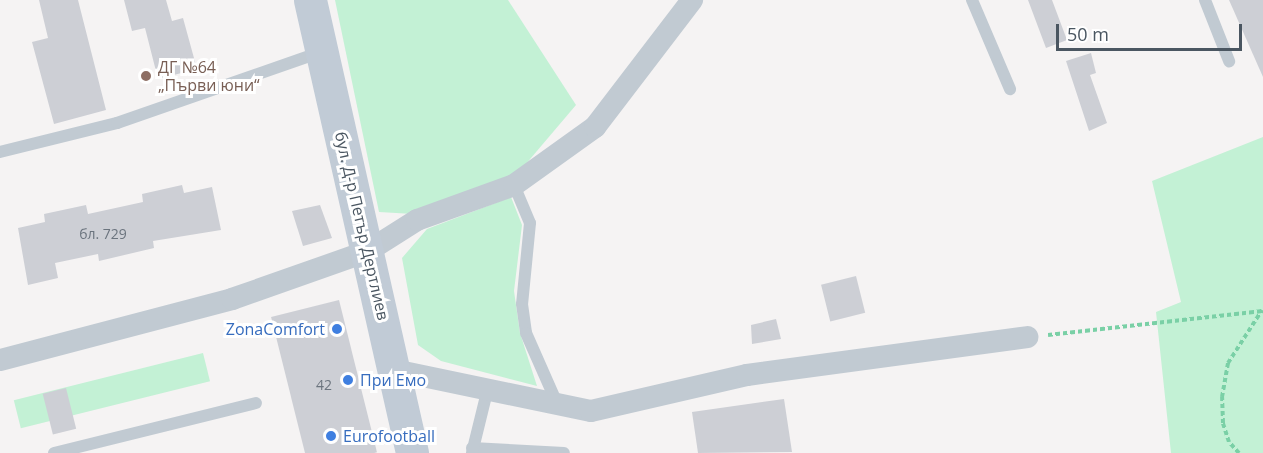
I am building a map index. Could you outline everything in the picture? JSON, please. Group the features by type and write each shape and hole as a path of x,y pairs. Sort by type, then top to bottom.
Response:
{"main road":[{"name":"бул. Д-р Петър Дертлиев","path":"310,0 369,250 412,453"}],"street":[{"path":"0,360 232,299 369,250 417,220 514,185 595,127 692,0"},
{"path":"394,370 591,411 747,375 1027,337"}],"lane":[{"path":"972,0 1010,89"},
{"path":"1205,0 1229,61"},
{"path":"0,152 117,123 322,51"},
{"path":"514,185 530,224 522,304 526,333 556,402"},
{"path":"488,388 472,451 564,453"},
{"path":"54,453 256,403"}],"path":[{"path":"1027,337 1149,326 1263,310"},
{"path":"1239,453 1230,442 1223,423 1222,397 1228,363 1263,310"}],"green space":[{"path":"335,0 508,0 576,105 514,178 413,214 379,212"},
{"path":"1263,137 1263,453 1171,453 1156,312 1181,302 1152,181"},
{"path":"511,197 522,225 514,291 520,333 537,386 441,361 418,345 402,258 427,229"},
{"path":"203,353 210,381 21,428 14,400"}],"building":[{"path":"39,0 78,0 106,110 54,124 32,42 48,38"},
{"path":"124,0 166,0 172,21 183,18 197,69 158,79 145,28 132,31"},
{"path":"1028,0 1052,0 1067,40 1046,48"},
{"path":"1229,0 1263,0 1263,77"},
{"path":"1091,53 1096,73 1090,75 1107,123 1089,131 1066,61"},
{"path":"182,185 184,193 212,187 221,230 153,241 154,248 99,261 98,254 55,263 58,278 28,285 18,228 45,222 44,214 86,205 88,214 143,202 142,194"},
{"path":"320,205 332,238 303,246 292,211"},
{"path":"856,276 865,313 830,322 821,285"},
{"path":"339,300 377,452 305,453 271,317"},
{"path":"776,319 781,339 752,344 751,325"},
{"path":"66,388 76,429 53,435 43,394"},
{"path":"784,399 792,452 698,453 692,412"}],"place":[{"name":"ДГ №64 „Първи юни“","path":"146,76"},
{"name":"ZonaComfort","path":"337,329"},
{"name":"При Емо","path":"348,380"},
{"name":"Eurofootball","path":"331,436"}]}
